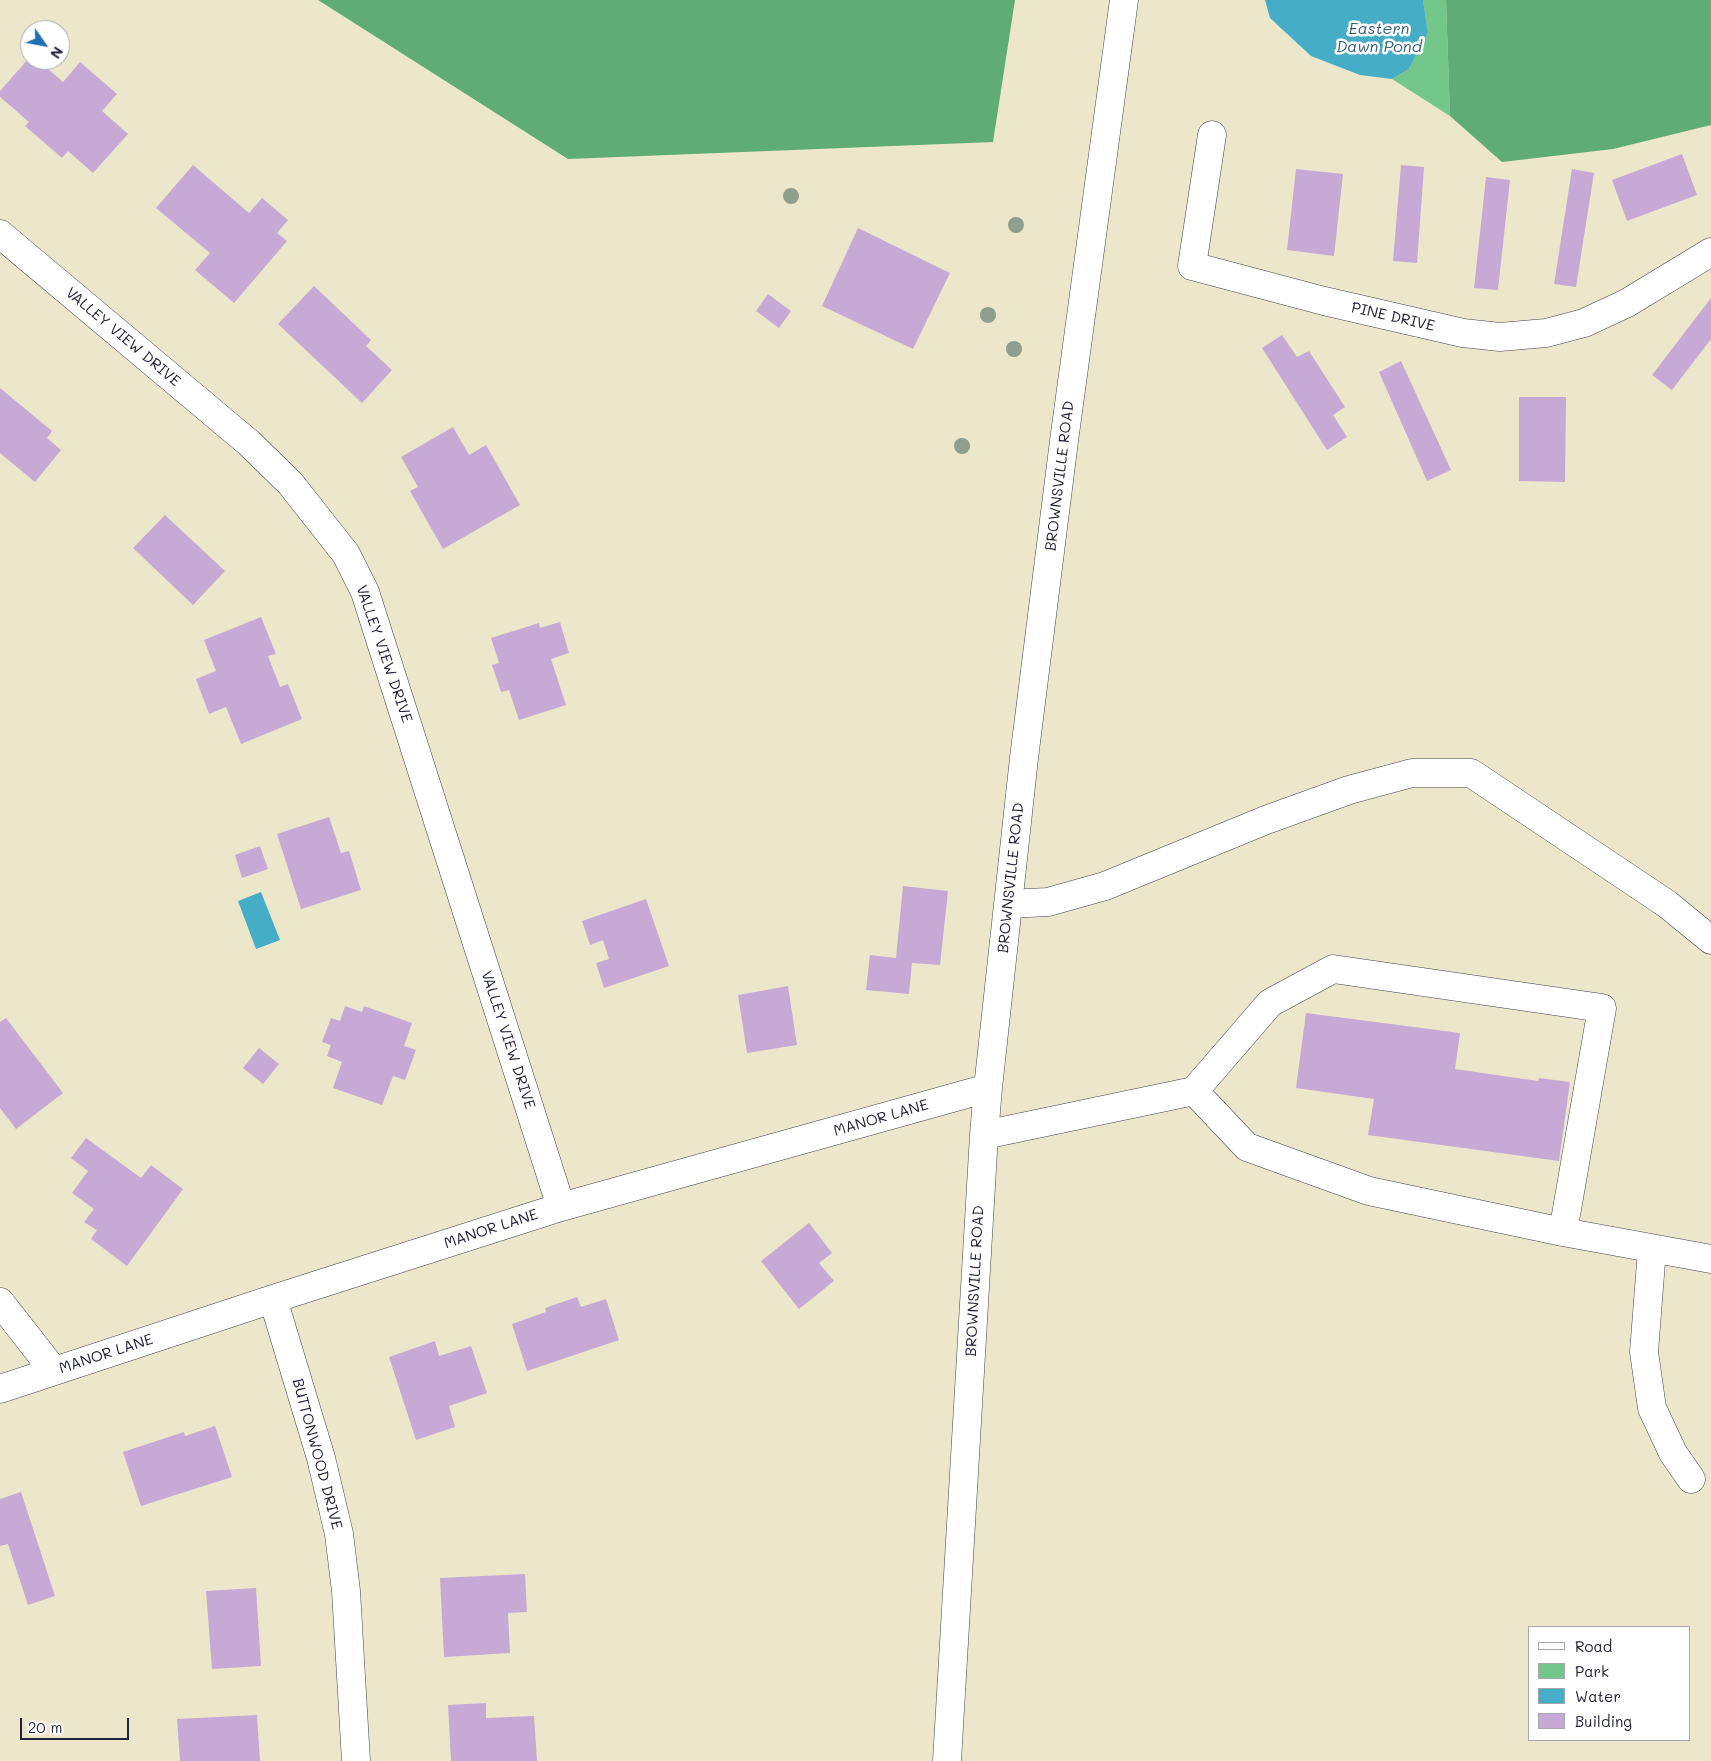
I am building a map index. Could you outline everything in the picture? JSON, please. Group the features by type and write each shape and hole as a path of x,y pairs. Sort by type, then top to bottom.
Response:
{"street":[{"name":"BROWNSVILLE ROAD","path":"947,1761 988,1088 1024,758 1064,441 1124,0"},
{"name":"PINE DRIVE","path":"1212,135 1192,266 1324,301 1464,333 1500,337 1546,333 1584,323 1627,302 1711,252"},
{"name":"VALLEY VIEW DRIVE","path":"0,234 249,443 290,483 346,554 365,592 562,1207"},
{"path":"1008,904 1048,902 1105,886 1266,820 1349,790 1412,773 1471,773 1667,904 1711,940"},
{"path":"984,1136 1194,1091 1270,1003 1333,969 1602,1008 1563,1232"},
{"name":"MANOR LANE","path":"0,1389 273,1299 562,1207 988,1088"},
{"path":"1194,1091 1248,1147 1369,1191 1563,1232 1711,1259"},
{"path":"1652,1249 1644,1352 1652,1408 1673,1453 1691,1479"},
{"name":"BUTTONWOOD DRIVE","path":"273,1299 321,1458 339,1534 346,1591 356,1761"},
{"path":"0,1302 54,1371"}],"green space":[{"path":"318,0 1015,0 993,142 568,159"},
{"path":"1423,0 1446,0 1450,116 1392,79 1409,69 1428,32"},
{"path":"1446,0 1711,0 1711,125 1613,149 1502,162 1450,116"}],"water":[{"name":"Eastern Dawn Pond","path":"1265,0 1423,0 1428,32 1409,69 1392,79 1360,75 1311,56 1270,18"},
{"path":"261,892 280,940 256,949 238,901"}],"building":[{"path":"80,62 117,94 102,111 128,134 93,173 68,151 62,158 25,126 29,122 0,97 0,91 20,68 20,70 49,70 63,82"},
{"path":"1682,154 1697,195 1627,221 1612,180"},
{"path":"193,165 249,213 262,198 288,220 277,233 287,241 234,303 195,270 210,253 156,208"},
{"path":"1401,165 1424,167 1417,263 1393,261"},
{"path":"1296,169 1343,174 1334,256 1287,250"},
{"path":"1572,169 1594,173 1576,287 1554,284"},
{"path":"1486,177 1510,180 1498,290 1474,288"},
{"path":"858,228 950,273 913,349 822,306"},
{"path":"314,286 371,340 366,346 392,370 362,403 278,324"},
{"path":"768,294 791,311 779,328 756,311"},
{"path":"1711,298 1711,339 1672,390 1652,375"},
{"path":"1282,335 1297,357 1309,351 1345,407 1333,415 1347,437 1327,450 1262,348"},
{"path":"1401,361 1451,470 1427,481 1379,372"},
{"path":"0,388 52,431 47,438 61,450 35,482 0,453"},
{"path":"1519,397 1566,397 1565,482 1519,481"},
{"path":"453,427 469,455 486,445 520,505 443,549 410,491 418,487 401,457"},
{"path":"165,515 225,571 193,605 133,548"},
{"path":"261,617 276,654 268,656 280,687 288,684 302,719 241,744 226,707 209,714 196,679 216,671 204,640"},
{"path":"560,622 569,653 551,659 566,705 519,720 509,690 501,692 492,665 499,663 491,638 539,623 540,628"},
{"path":"329,817 341,853 349,851 361,890 301,909 277,834"},
{"path":"260,846 268,869 242,878 235,855"},
{"path":"903,886 948,891 940,965 912,963 909,994 866,990 870,955 896,958"},
{"path":"646,899 669,966 604,988 596,963 609,959 603,940 590,945 582,921"},
{"path":"788,986 797,1045 747,1053 738,995"},
{"path":"345,1006 362,1012 364,1006 412,1023 404,1046 416,1050 405,1080 393,1076 382,1105 333,1088 342,1062 327,1056 331,1045 322,1042 331,1018 340,1021"},
{"path":"1306,1013 1460,1033 1455,1069 1538,1081 1539,1078 1570,1082 1559,1161 1368,1135 1374,1099 1296,1088"},
{"path":"6,1018 63,1093 16,1129 0,1108 0,1022"},
{"path":"259,1048 279,1064 263,1084 243,1068"},
{"path":"86,1138 141,1178 151,1165 183,1189 127,1266 91,1239 97,1230 84,1222 94,1209 72,1193 88,1171 71,1158"},
{"path":"809,1223 832,1253 819,1263 834,1281 799,1309 761,1261"},
{"path":"577,1297 581,1307 606,1299 619,1340 527,1371 512,1324 546,1312 545,1308"},
{"path":"435,1341 439,1356 471,1346 487,1393 449,1406 455,1427 416,1440 389,1357"},
{"path":"215,1426 232,1477 141,1506 123,1452 184,1432 185,1436"},
{"path":"21,1492 55,1596 28,1605 8,1544 0,1546 0,1499"},
{"path":"525,1574 527,1612 508,1613 510,1653 444,1657 440,1578"},
{"path":"256,1588 261,1666 212,1669 206,1591"},
{"path":"486,1703 486,1718 534,1716 537,1761 451,1761 448,1705"},
{"path":"257,1715 260,1761 180,1761 177,1719"}]}
